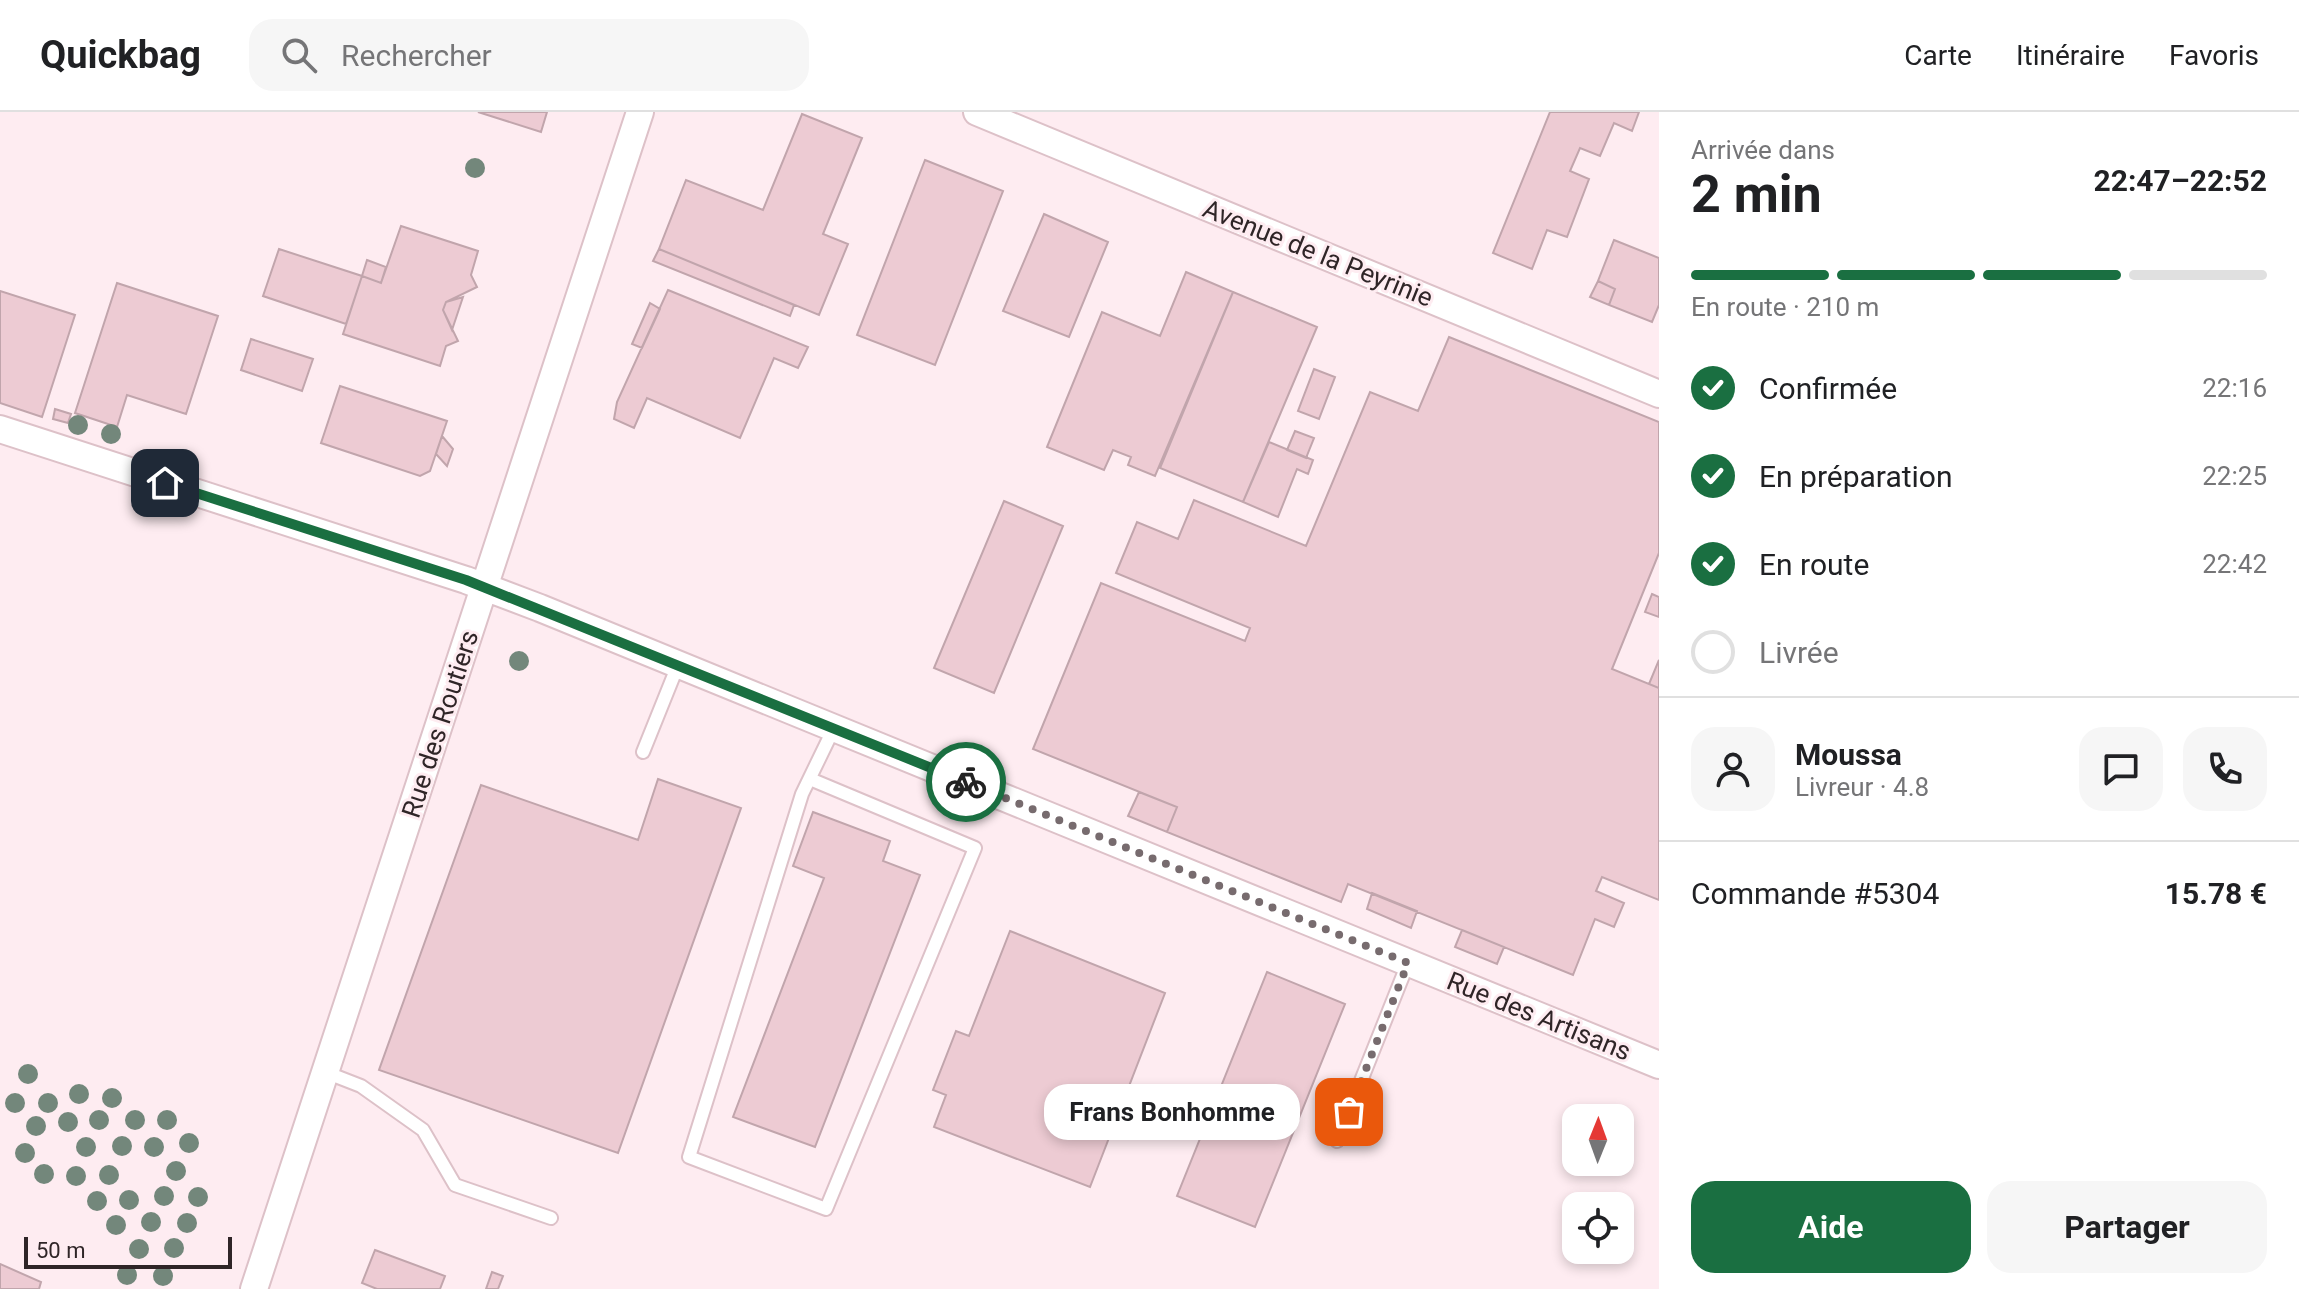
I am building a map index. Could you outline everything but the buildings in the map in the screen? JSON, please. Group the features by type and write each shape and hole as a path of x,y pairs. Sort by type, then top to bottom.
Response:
{"street":[{"name":"Rue des Routiers","path":"254,1289 640,112"},
{"name":"Avenue de la Peyrinie","path":"977,112 1659,394"},
{"name":"Rue des Artisans","path":"0,429 485,588 1659,1065"}],"lane":[{"path":"643,752 678,665"},
{"path":"810,779 975,848 826,1209 689,1157 810,779 834,728"},
{"path":"1337,1141 1408,963"},
{"path":"325,1072 361,1086 423,1130 455,1185 551,1218"}],"way so far":[{"path":"966,782 1408,963 1349,1112"}],"place":[{"name":"Frans Bonhomme","path":"1349,1112"}],"route":[{"path":"165,483 466,580 966,782"}]}
